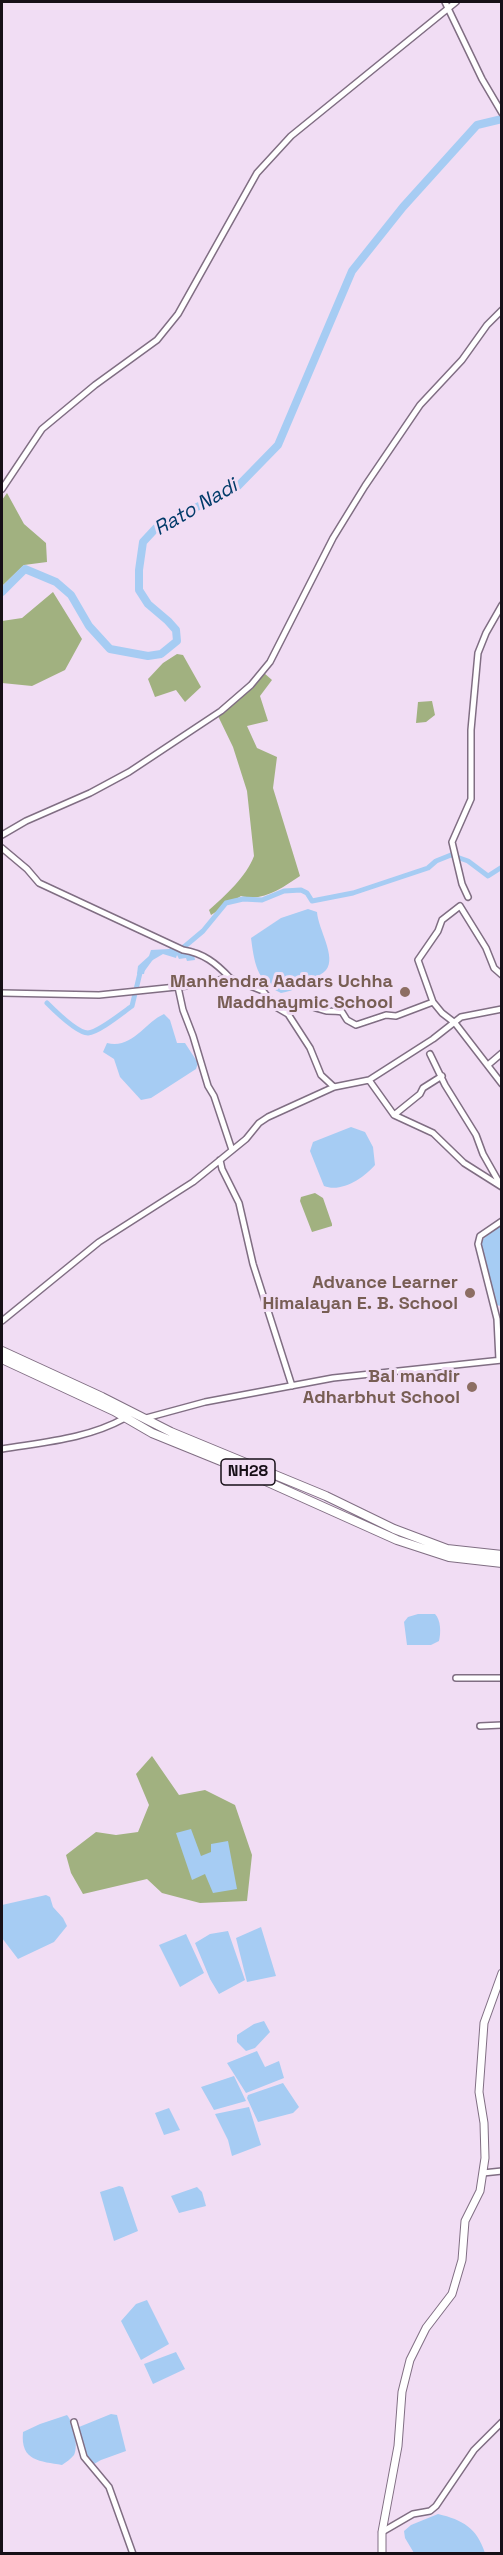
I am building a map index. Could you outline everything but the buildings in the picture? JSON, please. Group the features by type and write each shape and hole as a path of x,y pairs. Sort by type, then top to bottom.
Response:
{"highway":[{"name":"NH28","path":"2,1351 144,1418 155,1420 326,1496 394,1529 447,1549 501,1555"},
{"name":"NH28","path":"2,1359 152,1433 430,1552 449,1557 501,1563"}],"main road":[{"path":"382,2553 382,2532 398,2446 402,2392 410,2360 426,2328 452,2294 462,2260 465,2221 480,2191 485,2158 484,2123 479,2092 484,2024 501,1973"}],"street":[{"path":"445,2 482,79 500,110"},
{"path":"2,489 42,429 95,385 157,340 178,314 257,172 291,136 456,2"},
{"path":"2,835 26,821 90,793 129,772 221,711 251,686 270,662 333,538 364,486 420,405 456,367 501,310"},
{"path":"468,897 462,884 452,842 471,799 471,730 478,653 501,605"},
{"path":"2,848 27,869 39,883 183,950 209,958 230,978 263,991 276,1007 288,1014 310,1048 321,1075 334,1087"},
{"path":"500,1082 455,1023 442,1013 434,1002 418,960 438,931 442,920 460,906 486,948 494,968 501,975"},
{"path":"2,993 99,995 178,987 230,978"},
{"path":"178,987 183,1010 194,1036 208,1086 214,1096 232,1150"},
{"path":"276,1007 285,1002 303,1002 342,1012 346,1020 356,1025 386,1015 396,1016 434,1002"},
{"path":"2,1321 99,1242 174,1196 232,1150 268,1117 334,1087 369,1080 461,1017 501,1009"},
{"path":"488,1065 501,1053"},
{"path":"430,1054 445,1085 476,1135 501,1187"},
{"path":"394,1115 420,1094 429,1083 442,1076"},
{"path":"369,1080 394,1115 434,1133 464,1164 501,1187"},
{"path":"220,1160 220,1165 242,1212 253,1263 292,1386"},
{"path":"152,1433 155,1420 205,1402 333,1378 500,1360 496,1319 478,1244 480,1236 501,1221"},
{"path":"2,1449 80,1436 105,1429 125,1418"},
{"path":"140,1426 144,1418"},
{"path":"456,1678 501,1678"},
{"path":"480,1726 501,1725"},
{"path":"483,2173 501,2171"},
{"path":"74,2422 84,2457 110,2487 133,2553"},
{"path":"382,2532 413,2514 430,2511 436,2506 474,2450 501,2422"}],"green space":[{"path":"7,493 24,524 46,543 47,562 24,565 2,586 2,500"},
{"path":"53,592 82,639 65,670 32,686 2,683 2,621 22,618"},
{"path":"177,654 183,655 201,687 185,702 176,690 155,697 148,679 163,663"},
{"path":"264,673 272,680 260,696 268,721 247,726 257,748 277,757 273,788 300,876 265,895 241,896 211,915 209,910 241,878 254,856 247,791 233,747 218,716 242,697"},
{"path":"432,701 435,715 426,722 416,723 418,702"},
{"path":"315,1193 323,1198 332,1226 312,1232 300,1201 301,1197"},
{"path":"152,1756 179,1795 205,1790 235,1805 252,1855 247,1901 200,1903 162,1893 147,1879 83,1894 71,1873 66,1855 96,1832 116,1835 138,1832 149,1805 136,1774"}],"water":[{"path":"308,909 317,912 328,950 329,964 323,973 295,989 281,993 261,977 255,962 251,938 281,918"},
{"path":"172,946 183,953 194,954 195,960 187,961 186,958 179,959 177,955 176,958 163,954 146,964 144,974 137,974 138,966 149,956 151,950 169,949"},
{"path":"164,1014 170,1020 177,1043 185,1043 198,1063 196,1069 151,1098 141,1100 120,1077 114,1059 103,1052 107,1043 116,1044 131,1039"},
{"path":"351,1127 365,1132 373,1147 375,1165 365,1175 345,1186 331,1188 324,1186 310,1151 313,1142"},
{"path":"501,1223 501,1306 496,1305 480,1248 481,1241"},
{"path":"418,1614 435,1614 440,1627 439,1641 431,1645 407,1645 404,1622 408,1617"},
{"path":"191,1829 201,1856 211,1852 211,1844 228,1841 237,1889 213,1893 205,1874 192,1880 176,1833"},
{"path":"46,1895 50,1897 53,1907 67,1926 54,1942 18,1959 2,1938 2,1905"},
{"path":"261,1927 276,1976 247,1982 236,1938"},
{"path":"228,1931 245,1980 219,1994 195,1943 210,1934"},
{"path":"186,1934 204,1973 180,1987 159,1945"},
{"path":"264,2021 270,2032 255,2048 246,2051 237,2042 237,2035 254,2024"},
{"path":"257,2051 265,2067 279,2061 284,2078 246,2093 227,2063"},
{"path":"234,2076 246,2101 214,2110 201,2087"},
{"path":"283,2083 299,2107 293,2113 258,2122 247,2098 248,2095"},
{"path":"249,2107 261,2145 232,2156 228,2140 215,2114"},
{"path":"169,2108 180,2130 164,2135 155,2113"},
{"path":"119,2186 123,2187 138,2231 114,2241 100,2192"},
{"path":"197,2187 202,2192 206,2206 179,2213 171,2196"},
{"path":"147,2300 169,2344 141,2360 121,2321 136,2304"},
{"path":"176,2352 185,2369 153,2384 144,2364"},
{"path":"111,2414 117,2415 126,2451 94,2464 86,2452 79,2427"},
{"path":"67,2415 76,2440 74,2455 62,2465 40,2461 28,2455 23,2442 23,2432"},
{"path":"438,2514 468,2526 478,2537 485,2553 414,2553 405,2538 404,2531 411,2525"}],"waterway":[{"name":"Rato Nadi","path":"2,592 25,569 56,582 71,595 89,626 110,649 148,656 161,654 177,641 176,630 148,604 139,590 143,542 156,528 238,486 278,445 352,271 403,207 477,125 502,119"},
{"path":"177,949 184,947 203,931 226,903 243,899 262,900 284,891 301,890 307,893 312,901 353,893 428,868 436,861 451,855 468,861 488,876 502,867"},
{"path":"47,1003 78,1029 83,1032 93,1032 132,1006 140,973 151,958"}],"place":[{"name":"Manhendra Aadars Uchha Maddhaymic School","path":"405,992"},
{"name":"Advance Learner Himalayan E. B. School","path":"470,1293"},
{"name":"Bal mandir Adharbhut School","path":"472,1387"}]}
